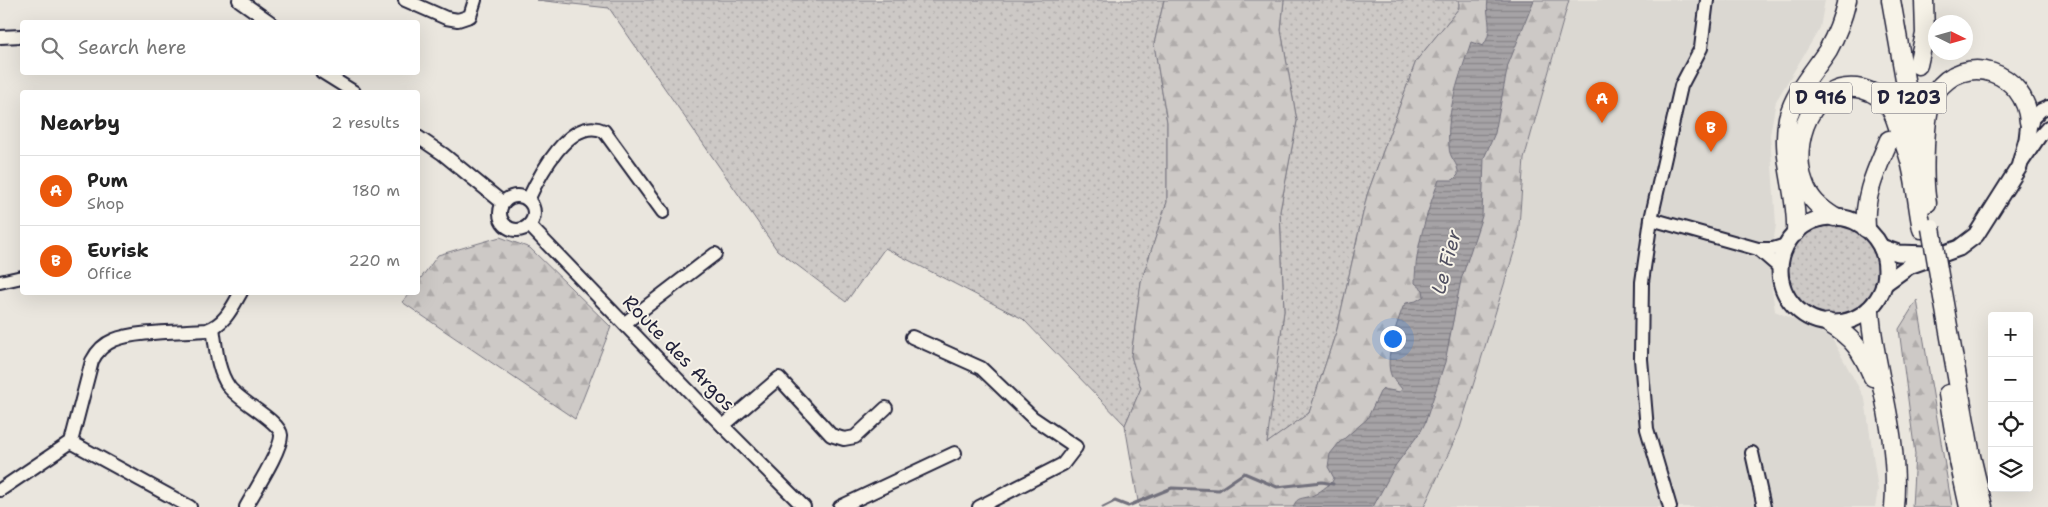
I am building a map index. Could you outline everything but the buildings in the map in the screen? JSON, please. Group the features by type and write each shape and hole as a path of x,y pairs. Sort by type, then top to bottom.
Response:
{"highway":[{"path":"1791,238 1795,207 1786,152 1788,120 1798,91 1820,61 1835,36 1847,0"},
{"name":"D 1203","path":"1881,0 1911,164 1927,229 1971,456 1983,507"},
{"name":"D 1203","path":"1891,0 1926,196 1927,229"},
{"path":"1918,65 1924,34 1924,0"},
{"path":"1926,196 1928,110 1935,93 1949,80 1964,72 1972,71 1989,72 2005,78 2018,89 2022,96 2028,112 2029,122"},
{"name":"D 916","path":"1834,217 1819,207 1812,199 1804,184 1800,163 1802,138 1807,121 1816,104 1828,93 1844,89 1858,89 1870,92 1882,99 1894,116 1911,164"},
{"path":"1866,228 1865,206 1889,140"},
{"name":"D 1203","path":"1936,281 1954,431 1969,507"},
{"path":"1870,310 1872,337 1894,461 1894,507"},
{"path":"1828,323 1848,336 1859,348 1886,409"}],"main road":[{"path":"1884,284 1909,266 1937,254 1959,248 1976,236 2019,167 2027,139 2029,122"},
{"path":"1834,217 1851,220 1866,228 1881,247 1886,269 1881,295 1870,310 1850,322 1828,323 1810,319 1794,306 1783,287 1780,268 1791,238 1814,220 1834,217"},
{"path":"1881,247 1898,253 1937,254"}],"street":[{"path":"240,0 267,20"},
{"path":"405,0 446,18 458,20 470,16 475,0"},
{"path":"1670,507 1646,429 1641,359 1642,282 1651,219 1681,86 1701,48 1706,0"},
{"path":"0,37 20,36"},
{"path":"328,75 351,90"},
{"path":"2029,122 2041,110 2048,107"},
{"path":"528,200 539,175 568,139 590,127 604,131 663,212"},
{"path":"2019,167 2048,127"},
{"path":"420,138 443,154 502,203"},
{"path":"519,196 528,200 533,210 533,219 529,224 524,229 515,230 505,226 500,216 502,203 509,198 519,196"},
{"path":"1651,219 1758,249 1773,249 1791,238"},
{"name":"Route des Argos","path":"529,224 723,426 804,507"},
{"path":"1758,249 1780,268"},
{"path":"625,323 714,254"},
{"path":"0,282 20,277"},
{"path":"0,490 71,442 92,361 97,352 106,343 127,336 213,328 226,318 239,295"},
{"path":"213,328 220,364 228,386 246,404 276,424 281,434 278,449 246,507"},
{"path":"912,337 981,368 1033,418 1076,447 1063,464 979,507"},
{"path":"723,426 779,378 831,435 844,439 855,437 886,408"},
{"path":"71,442 190,507"},
{"path":"840,507 955,452"},
{"path":"1752,453 1764,507"}],"shaded area":[{"path":"1569,0 1825,0 1820,28 1776,101 1770,135 1776,225 1769,267 1775,311 1831,337 1865,399 1878,490 1875,507 1424,507 1460,428 1518,239 1524,159"}],"green space":[{"path":"536,0 1164,0 1154,44 1167,122 1167,202 1141,282 1131,356 1141,388 1125,425 1023,319 885,248 846,302 777,250 609,8"},
{"path":"1164,0 1284,0 1281,30 1297,121 1280,211 1284,311 1267,443 1309,413 1337,329 1367,195 1416,61 1459,8 1459,0 1569,0 1524,159 1518,239 1460,428 1424,507 1139,507 1125,425 1141,388 1131,356 1141,282 1167,202 1167,122 1154,44"},
{"path":"1284,0 1459,0 1459,8 1416,61 1367,195 1337,329 1309,413 1266,444 1284,311 1280,211 1297,121 1281,30"},
{"path":"1834,223 1852,227 1867,237 1877,252 1881,270 1877,288 1867,303 1852,313 1834,317 1816,313 1801,303 1791,288 1787,270 1791,252 1801,237 1816,227"},
{"path":"500,237 530,248 611,327 575,419 402,302 408,295 420,295 420,279 438,255"},
{"path":"1917,300 1952,507 1912,507 1915,454 1899,329"}],"water":[{"name":"Le Fier","path":"1488,0 1534,0 1508,65 1495,133 1484,158 1482,216 1461,280 1445,362 1425,423 1395,466 1373,507 1293,507 1299,499 1314,495 1332,482 1334,478 1328,467 1330,454 1339,443 1367,419 1380,392 1383,389 1400,392 1402,389 1392,377 1390,370 1389,361 1392,342 1403,307 1406,303 1416,301 1424,296 1423,290 1415,283 1417,257 1426,218 1439,180 1453,180 1458,175 1457,167 1449,151 1452,106 1458,80 1471,42 1483,46 1487,40 1489,28"}],"waterway":[{"path":"1103,507 1115,501 1128,506 1172,488 1219,490 1244,473 1277,487 1322,482 1333,484"}],"place":[{"name":"Pum","path":"1602,123"},
{"name":"Eurisk","path":"1711,152"}]}
